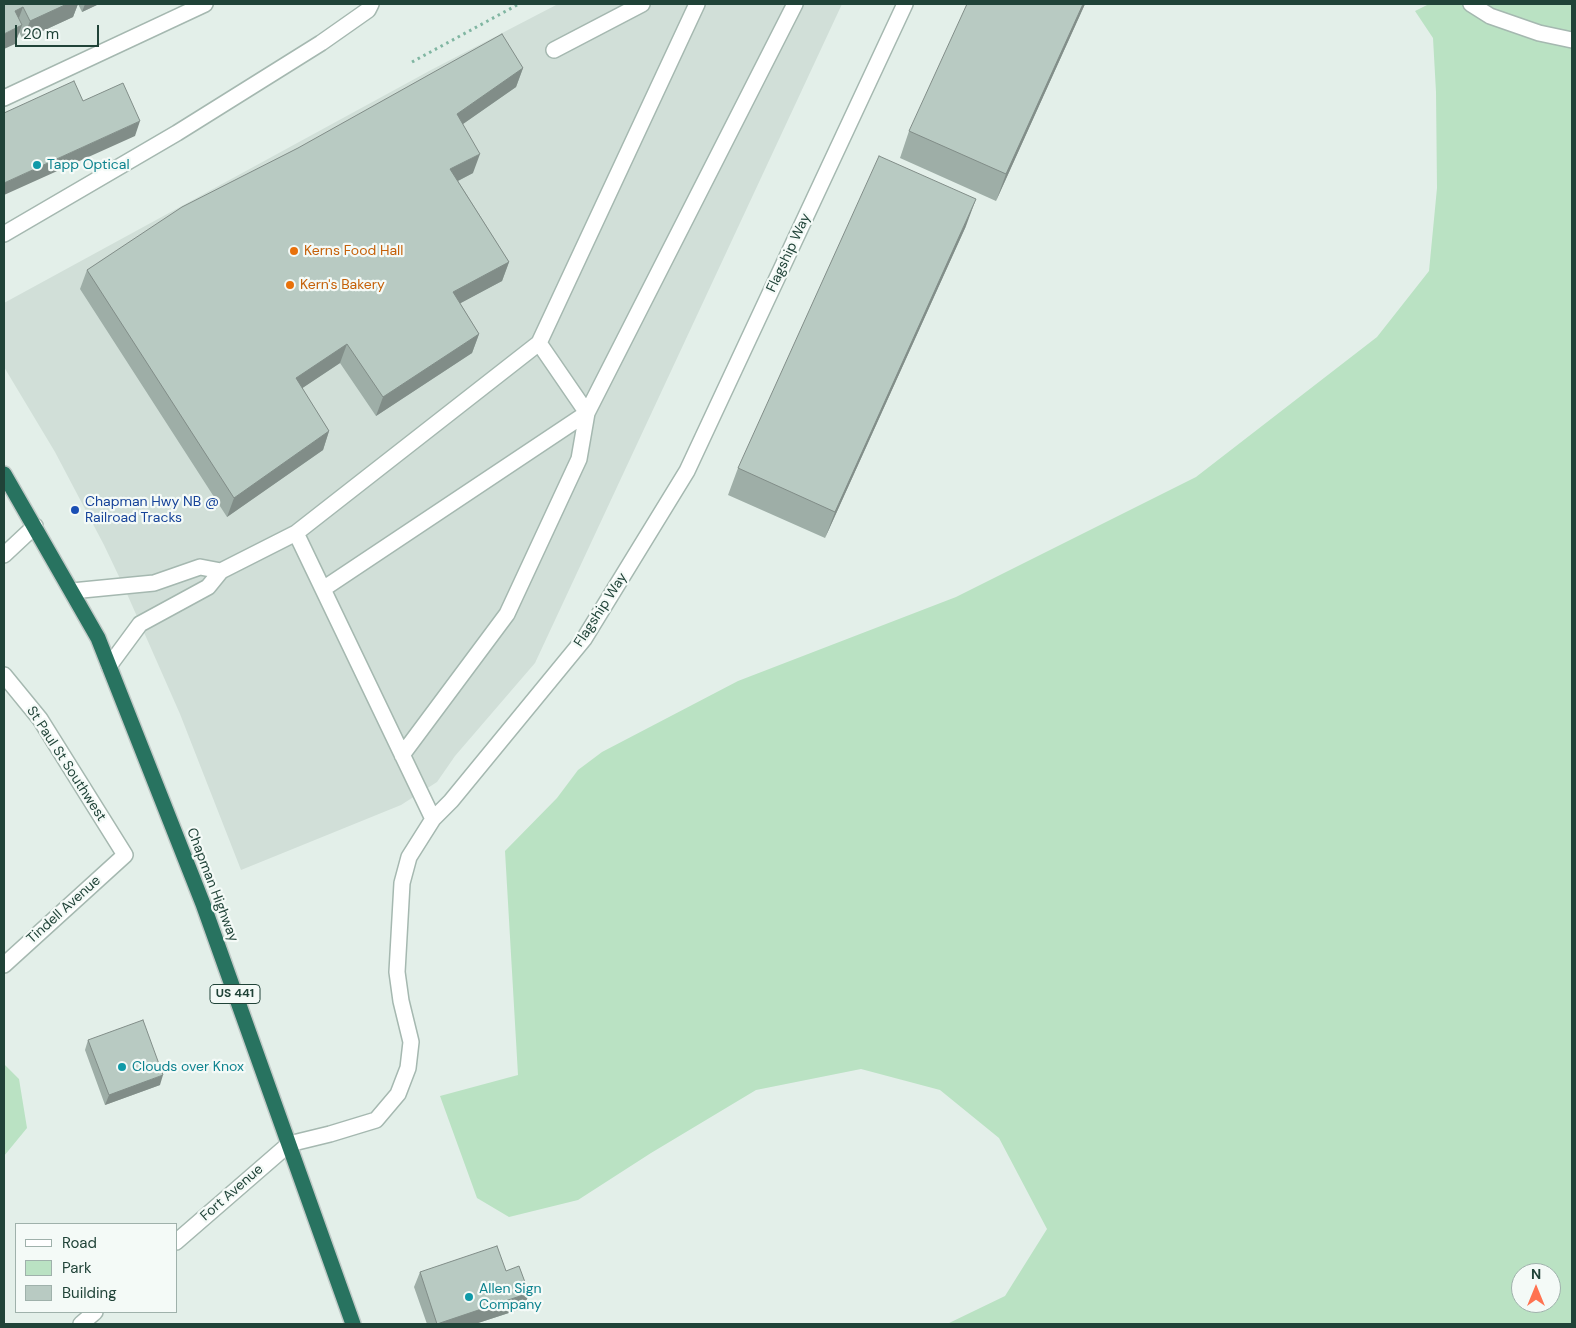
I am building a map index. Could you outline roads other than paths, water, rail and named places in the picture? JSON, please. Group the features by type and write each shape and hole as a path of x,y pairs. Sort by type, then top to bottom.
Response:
{"highway":[{"name":"Chapman Highway","path":"4,474 98,638 203,904 353,1324"}],"street":[{"path":"4,98 206,4"},
{"path":"4,234 177,133 321,43 368,10 371,4"},
{"path":"554,50 642,4"},
{"path":"109,666 140,624 208,588 221,571 296,533 539,343 698,4"},
{"path":"402,756 507,614 579,459 587,413 795,4"},
{"name":"Flagship Way","path":"289,1144 376,1120 398,1094 408,1068 411,1042 396,972 402,883 409,857 432,819 451,801 584,639 687,471 904,4"},
{"path":"1471,4 1490,16 1539,33 1572,40"},
{"path":"539,343 587,413"},
{"path":"322,589 587,413"},
{"path":"4,555 35,526"},
{"path":"296,533 432,819"},
{"path":"72,591 154,583 200,567 221,571"},
{"name":"St Paul St Southwest","path":"4,675 40,719 125,855"},
{"name":"Tindell Avenue","path":"4,965 125,855"},
{"name":"Fort Avenue","path":"178,1240 289,1144"},
{"path":"81,1324 94,1313"}],"place":[{"name":"Tapp Optical","path":"37,165"},
{"name":"Kerns Food Hall","path":"294,251"},
{"name":"Kern's Bakery","path":"290,285"},
{"name":"Chapman Hwy NB @ Railroad Tracks","path":"75,510"},
{"name":"Clouds over Knox","path":"122,1067"},
{"name":"Allen Sign Company","path":"469,1297"}]}
